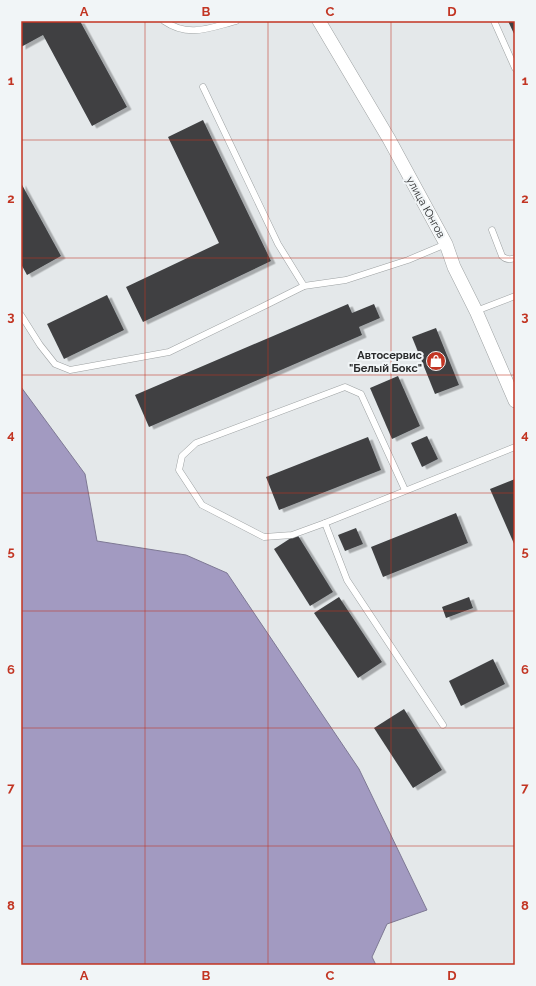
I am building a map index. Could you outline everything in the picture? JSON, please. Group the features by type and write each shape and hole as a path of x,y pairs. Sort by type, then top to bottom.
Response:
{"street":[{"name":"улица Юнгов","path":"319,21 388,139 446,244 454,267 476,311 515,401"}],"lane":[{"path":"164,21 190,31 236,21"},
{"path":"494,21 515,68"},
{"path":"203,87 278,244 304,286"},
{"path":"492,230 502,256 511,260 515,258"},
{"path":"21,315 55,364 70,370 169,352 266,306 304,286 346,280 408,260 446,244"},
{"path":"476,311 515,296"},
{"path":"405,490 361,394 345,387 196,443 182,456 179,470 202,505 264,537 292,535 515,447"},
{"path":"325,523 347,580 443,725"}],"shaded area":[{"path":"21,387 85,474 97,541 186,555 227,573 359,769 427,910 387,924 372,957 376,965 21,965"}],"building":[{"path":"21,21 80,21 127,107 92,126 43,35 21,47"},
{"path":"508,21 515,21 515,36"},
{"path":"203,120 271,261 143,322 126,287 219,243 168,137"},
{"path":"21,183 61,256 27,275 21,264"},
{"path":"107,295 124,330 64,359 47,324"},
{"path":"348,304 352,313 374,304 380,318 359,327 362,335 149,427 135,395"},
{"name":"Автосервис \"Белый Бокс\"","path":"436,328 459,385 435,394 412,337"},
{"path":"398,376 420,426 392,439 370,388"},
{"path":"427,436 438,459 422,467 411,443"},
{"path":"368,437 381,470 279,510 266,477"},
{"path":"515,479 515,546 490,489"},
{"path":"456,513 468,543 383,577 371,547"},
{"path":"356,528 363,544 345,551 338,535"},
{"path":"297,534 333,592 310,606 274,549"},
{"path":"339,597 382,662 358,678 314,613"},
{"path":"469,597 473,608 446,618 442,607"},
{"path":"493,659 505,684 461,706 449,681"},
{"path":"404,709 442,770 413,788 374,728"}],"place":[{"name":"Автосервис \"Белый Бокс\"","path":"436,361"}]}
